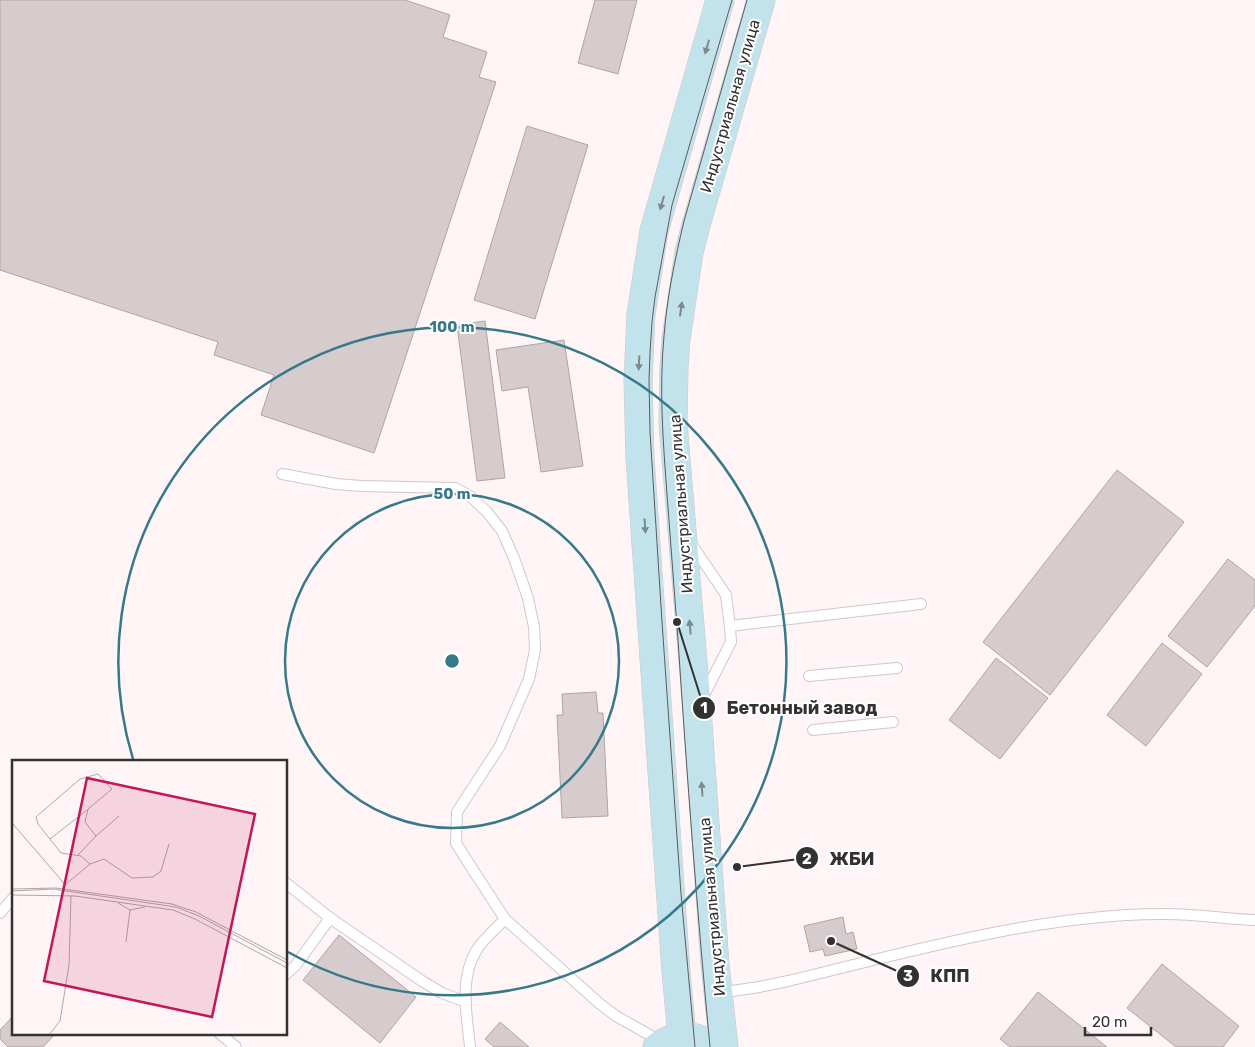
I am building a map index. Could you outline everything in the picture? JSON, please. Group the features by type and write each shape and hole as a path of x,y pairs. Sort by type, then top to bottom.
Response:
{"main road":[{"path":"712,1047 701,1039 671,1043 676,962 640,458 638,381 641,314 654,231 720,0"},
{"name":"Индустриальная улица","path":"724,1047 715,965 697,709 673,424 674,367 689,252 762,0"}],"lane":[{"path":"282,474 336,484 455,488 470,496 488,512 502,531 528,598 534,627 535,650 529,679 500,746 457,812 456,843 505,920 616,1016 671,1043"},
{"path":"682,532 726,595 730,626 731,642 697,709"},
{"path":"730,626 921,604"},
{"path":"809,676 897,668"},
{"path":"813,730 893,722"},
{"path":"288,886 330,918 422,981 442,993 466,1002"},
{"path":"0,913 12,899"},
{"path":"718,993 788,981 1018,928 1076,919 1161,914 1255,920"},
{"path":"288,972 296,965 330,918"},
{"path":"470,1047 466,1002 466,980 469,964 477,949 505,920"},
{"path":"220,1034 236,1047"}],"building":[{"path":"0,0 405,0 450,15 443,37 487,52 479,77 496,82 374,453 261,415 274,375 214,355 218,342 0,270"},
{"path":"595,0 637,0 618,74 578,63"},
{"path":"527,126 588,145 535,319 474,300"},
{"path":"485,321 505,478 477,481 457,325"},
{"path":"564,340 583,466 541,472 528,387 502,391 496,350"},
{"path":"1117,470 1184,522 1050,695 983,642"},
{"path":"1228,559 1255,580 1255,606 1207,667 1168,636"},
{"path":"1162,643 1202,674 1146,746 1107,715"},
{"path":"996,658 1048,698 1000,759 949,720"},
{"path":"596,692 598,713 603,713 608,816 562,818 557,715 563,715 562,694"},
{"path":"843,917 846,934 853,932 857,949 825,956 823,949 810,952 804,926"},
{"path":"339,935 416,997 380,1043 303,980"},
{"path":"1162,964 1239,1026 1223,1047 1176,1047 1127,1008"},
{"path":"1038,992 1107,1047 1010,1047 1000,1039"},
{"path":"12,1017 12,1034 55,1034 43,1047 8,1047 0,1039 0,1030"},
{"path":"500,1022 529,1047 494,1047 485,1039"}],"tram line":[{"path":"695,1047 681,894 662,622 650,432 649,380 655,297 672,205 732,0"},
{"path":"710,1047 692,844 662,415 662,376 667,307 684,221 747,0"}],"place":[{"name":"Бетонный завод","path":"677,622"},
{"name":"ЖБИ","path":"737,867"},
{"name":"КПП","path":"831,941"}]}
